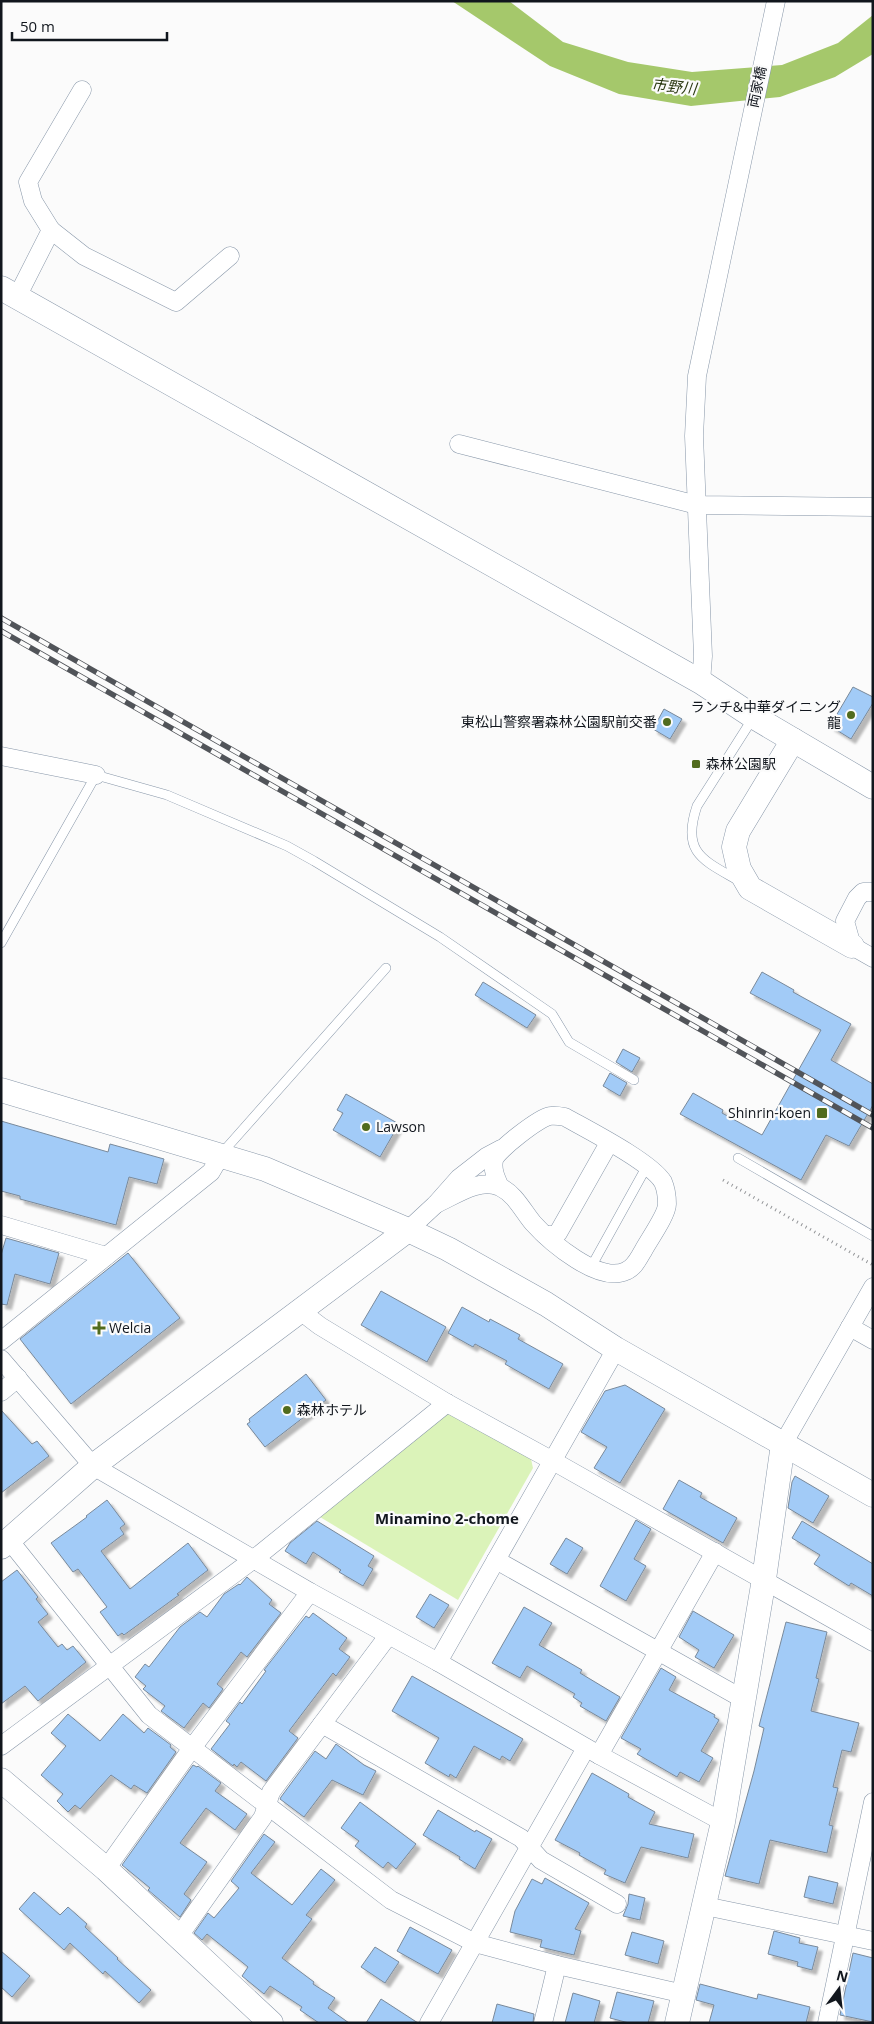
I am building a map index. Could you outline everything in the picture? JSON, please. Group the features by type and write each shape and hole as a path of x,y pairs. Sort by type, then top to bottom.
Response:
{"street":[{"name":"両家橋","path":"701,682 703,656 694,436 697,376 776,1"},
{"path":"82,90 28,182 33,201 51,230 84,256 176,302 230,256"},
{"path":"51,230 9,292 701,682 793,740 873,787"},
{"path":"459,444 697,505 873,507"},
{"path":"793,740 738,831 734,847 739,869 750,888 873,958"},
{"path":"1,756 96,775"},
{"path":"820,928 836,928 845,921 857,898 863,892 873,892"},
{"path":"845,921 852,946"},
{"path":"1,1090 265,1169 408,1230 448,1249 546,1304 616,1349 873,1495"},
{"path":"556,1115 565,1117 647,1166 663,1183 667,1194 667,1207 634,1266 617,1274 603,1273 559,1249 534,1224 513,1197 500,1187 494,1173 494,1158 504,1148 541,1120 548,1116 556,1115"},
{"path":"545,1235 558,1233 608,1143"},
{"path":"504,1148 486,1157 459,1178 436,1204 408,1230 299,1310 94,1466 5,1544 110,1666 149,1715 391,1900 475,1943 556,1965 684,1994"},
{"path":"1,1341 211,1172 221,1155"},
{"path":"436,1204 470,1187 482,1185 500,1187"},
{"path":"1,1225 106,1256"},
{"path":"677,2023 723,1822 764,1579 783,1444 873,1287"},
{"path":"299,1310 320,1326 447,1403 553,1460 873,1642"},
{"path":"850,1327 873,1340"},
{"path":"438,1662 616,1349"},
{"path":"1,1359 94,1466 310,1592 723,1822"},
{"path":"1,1392 18,1378"},
{"path":"1,1746 254,1559 447,1403"},
{"path":"429,2023 529,1847 659,1652 715,1552"},
{"path":"496,1560 743,1699"},
{"path":"106,1869 192,1748 310,1592"},
{"path":"179,1936 263,1817 270,1792 388,1636"},
{"path":"322,1724 521,1838 541,1860 617,1904"},
{"path":"1,1780 106,1869 271,2023"},
{"path":"827,2023 873,1802"},
{"path":"705,1906 873,1941"},
{"path":"543,2023 556,1965"}],"lane":[{"path":"750,888 707,862 697,852 692,837 692,822 697,806 754,716"},
{"path":"1,943 96,775 167,795 300,853 440,937 552,1014 569,1042 634,1080"},
{"path":"221,1155 386,968"},
{"path":"738,1158 873,1236"},
{"path":"591,1267 647,1166"}],"path":[{"path":"723,1180 873,1265"}],"shaded area":[{"path":"452,1413 531,1459 533,1468 458,1600 315,1514 441,1415"}],"water":[{"name":"市野川","path":"452,1 509,1 563,42 628,62 692,72 782,65 838,43 873,15 873,54 835,77 780,97 691,106 619,94 550,66"}],"building":[{"name":"ランチ&中華ダイニング 龍","path":"853,687 873,697 873,703 851,739 830,726"},
{"path":"664,709 682,719 670,739 653,729"},
{"path":"762,972 794,990 793,992 851,1024 831,1060 873,1084 873,1105 849,1146 826,1135 801,1180 680,1114 693,1093 723,1110 722,1113 762,1135 821,1030 750,993"},
{"path":"483,982 536,1015 527,1028 475,995"},
{"path":"623,1049 640,1058 632,1072 616,1062"},
{"path":"610,1073 627,1083 620,1096 603,1086"},
{"name":"Lawson","path":"346,1094 399,1124 380,1157 333,1130 343,1113 337,1110"},
{"path":"1,1121 108,1152 110,1144 164,1159 157,1184 129,1177 116,1225 20,1199 20,1196 1,1191"},
{"path":"6,1238 59,1253 50,1284 15,1274 7,1305 1,1304 1,1255"},
{"name":"Welcia","path":"128,1253 180,1318 71,1404 20,1339"},
{"path":"381,1291 446,1327 427,1362 361,1325"},
{"path":"462,1307 489,1322 490,1319 520,1335 518,1339 563,1364 549,1389 505,1364 507,1361 475,1344 473,1347 448,1333"},
{"name":"森林ホテル","path":"306,1374 326,1400 265,1447 247,1424 250,1422 249,1419"},
{"path":"625,1385 665,1409 620,1483 594,1468 607,1447 581,1432 605,1391"},
{"path":"1,1410 32,1444 37,1441 49,1456 1,1493"},
{"path":"795,1476 829,1496 813,1523 788,1508 792,1482"},
{"path":"679,1480 702,1493 700,1497 737,1518 723,1543 663,1509"},
{"path":"107,1500 125,1524 120,1528 124,1534 101,1551 130,1589 188,1543 208,1570 177,1594 179,1595 124,1635 122,1633 118,1636 100,1612 107,1607 78,1569 73,1572 51,1543"},
{"path":"636,1520 651,1529 634,1559 646,1566 626,1601 600,1586"},
{"path":"317,1521 374,1556 368,1566 373,1569 363,1586 339,1572 341,1570 313,1552 306,1564 285,1551 290,1543"},
{"path":"802,1521 873,1564 873,1596 851,1583 849,1586 814,1564 820,1555 792,1538"},
{"path":"566,1538 583,1548 567,1574 550,1564"},
{"path":"17,1570 38,1597 36,1599 48,1614 38,1622 58,1647 62,1644 67,1650 73,1646 86,1662 38,1701 25,1686 1,1704 1,1582"},
{"path":"247,1577 272,1600 269,1604 281,1613 247,1657 241,1652 217,1684 223,1689 209,1708 203,1703 184,1728 161,1711 165,1706 143,1689 146,1686 135,1677 145,1664 149,1667 180,1627 200,1612 207,1617 224,1594 240,1585"},
{"path":"430,1594 449,1605 434,1628 416,1617"},
{"path":"524,1607 552,1623 539,1645 582,1670 580,1673 620,1697 606,1721 580,1706 582,1703 573,1697 575,1694 527,1666 520,1678 492,1663"},
{"path":"693,1611 734,1635 714,1668 695,1657 699,1650 679,1637"},
{"path":"313,1613 347,1638 339,1649 350,1657 336,1676 333,1673 289,1731 298,1738 266,1781 241,1762 237,1767 234,1764 233,1766 211,1749 230,1724 226,1721 240,1702 242,1704 266,1671 264,1670 306,1616 309,1618"},
{"path":"786,1622 827,1632 816,1678 819,1679 811,1711 859,1723 851,1752 842,1750 833,1787 838,1788 829,1825 833,1826 827,1853 770,1840 759,1884 725,1876 754,1771 764,1728 759,1726"},
{"path":"661,1668 676,1677 669,1690 715,1715 714,1717 719,1720 701,1751 713,1758 699,1782 680,1772 677,1777 637,1754 641,1749 621,1738"},
{"path":"412,1676 523,1739 510,1761 502,1756 500,1760 474,1746 456,1778 450,1774 449,1777 425,1763 439,1738 392,1711"},
{"path":"68,1714 100,1741 123,1714 144,1733 148,1728 171,1745 170,1747 176,1752 147,1793 134,1785 131,1789 111,1775 80,1809 75,1805 68,1812 57,1801 63,1794 41,1775 66,1746 51,1733"},
{"path":"336,1744 364,1765 376,1771 363,1795 332,1780 304,1817 280,1799 315,1751 326,1759"},
{"path":"193,1765 198,1766 221,1783 215,1791 247,1814 235,1830 206,1808 180,1843 207,1862 184,1894 191,1900 180,1917 148,1890 150,1888 122,1865"},
{"path":"592,1773 629,1794 628,1797 655,1812 649,1824 694,1834 688,1858 641,1847 625,1883 604,1874 606,1870 555,1840"},
{"path":"360,1802 416,1844 396,1869 388,1862 383,1868 355,1846 359,1841 341,1828"},
{"path":"438,1810 475,1832 476,1830 492,1839 475,1869 459,1859 460,1857 423,1835"},
{"path":"264,1834 275,1842 251,1873 292,1905 321,1869 335,1880 306,1915 312,1919 282,1958 314,1982 313,1984 335,1998 328,2008 349,2023 319,2023 300,2010 302,2007 270,1986 264,1994 242,1976 248,1967 207,1934 202,1940 194,1933 208,1913 214,1918 239,1888 231,1881"},
{"path":"809,1876 838,1883 833,1904 804,1897"},
{"path":"545,1878 589,1903 575,1929 581,1931 574,1955 540,1947 542,1940 510,1932 515,1911 532,1879 542,1884"},
{"path":"34,1892 60,1915 68,1907 87,1924 85,1927 117,1959 151,1990 139,2003 105,1971 103,1974 70,1943 64,1950 19,1909"},
{"path":"629,1894 645,1898 640,1920 623,1916 628,1904"},
{"path":"410,1927 452,1950 438,1974 397,1951"},
{"path":"774,1931 800,1938 799,1943 818,1947 812,1970 797,1966 798,1962 768,1954"},
{"path":"632,1932 664,1941 658,1964 625,1955"},
{"path":"375,1947 399,1962 385,1983 361,1967"},
{"path":"1,1951 30,1976 12,1997 1,1987"},
{"path":"853,1953 873,1958 873,2022 840,2015"},
{"path":"700,1984 757,1999 758,1994 810,2007 806,2023 709,2023 714,2005 696,2000"},
{"path":"617,1992 654,2001 648,2023 629,2023 610,2018"},
{"path":"573,1993 600,2001 594,2023 565,2023"},
{"path":"381,1999 418,2023 366,2023"},
{"path":"497,2004 534,2014 533,2023 492,2023"}],"railway":[{"path":"1,618 873,1115"},
{"path":"1,631 873,1128"}],"place":[{"name":"ランチ&中華ダイニング 龍","path":"851,715"},
{"name":"東松山警察署森林公園駅前交番","path":"667,722"},
{"name":"森林公園駅","path":"696,764"},
{"name":"Shinrin-koen","path":"822,1113"},
{"name":"Lawson","path":"366,1127"},
{"name":"Welcia","path":"99,1328"},
{"name":"森林ホテル","path":"287,1410"}],"district":[{"name":"Minamino 2-chome","path":"447,1519"}]}
